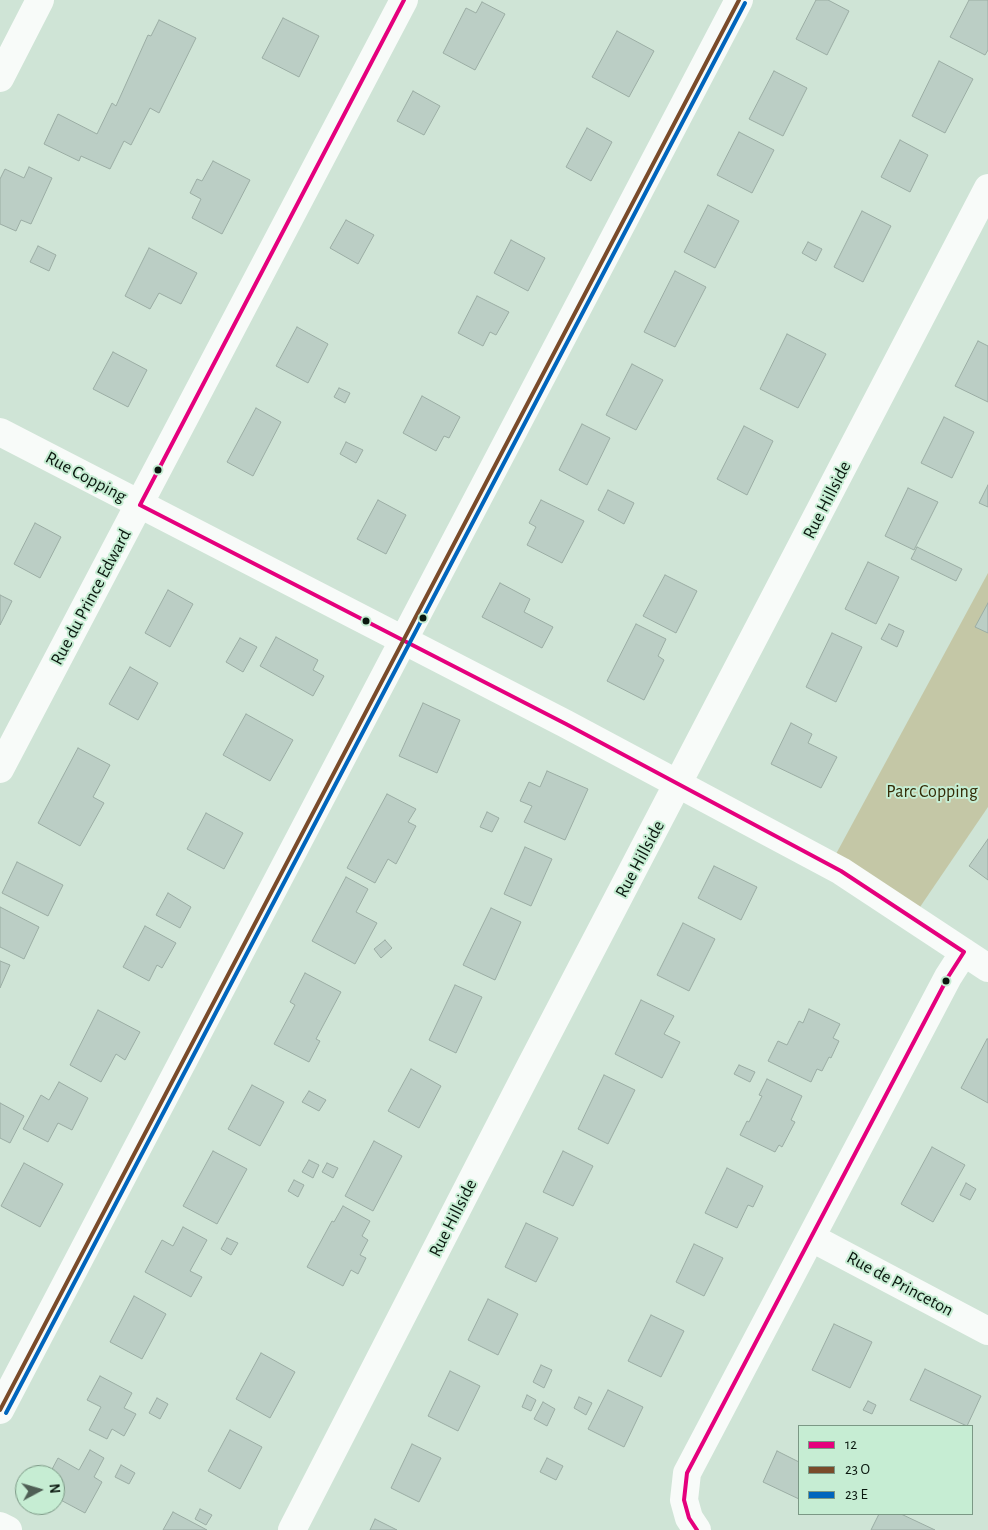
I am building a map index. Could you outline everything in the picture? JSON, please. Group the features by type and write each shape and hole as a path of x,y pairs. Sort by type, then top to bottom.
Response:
{"street":[{"path":"0,78 40,0"},
{"name":"Rue du Prince Edward","path":"0,769 404,0"},
{"path":"0,1410 739,0"},
{"name":"Rue Hillside","path":"292,1530 520,1086 988,188"},
{"name":"Rue Copping","path":"0,432 679,784 848,876 988,968"},
{"path":"697,1530 689,1518 684,1500 684,1482 690,1464 812,1238 944,986 964,952"},
{"name":"Rue de Princeton","path":"812,1238 988,1331"},
{"path":"0,1526 8,1530"}],"green space":[{"name":"Parc Copping","path":"988,573 988,807 920,907 836,854"}],"building":[{"path":"816,0 828,0 849,11 827,55 796,39"},
{"path":"969,0 988,0 988,50 985,55 950,37"},
{"path":"482,2 505,14 475,70 443,53 466,8 476,13"},
{"path":"283,18 319,36 299,77 262,58"},
{"path":"159,20 196,38 159,113 150,108 131,145 124,141 110,169 81,156 79,161 44,144 58,114 97,134 112,103 116,106 148,35 151,36"},
{"path":"617,31 654,51 629,97 592,77"},
{"path":"939,61 973,79 945,133 912,116"},
{"path":"774,71 807,88 783,136 749,119"},
{"path":"413,91 440,106 424,135 397,121"},
{"path":"587,128 612,142 591,181 566,167"},
{"path":"739,132 774,150 752,193 717,175"},
{"path":"900,140 928,155 910,192 881,177"},
{"path":"213,161 250,180 222,234 192,218 201,199 190,193 197,179 202,181"},
{"path":"29,167 52,178 31,224 21,220 16,231 0,224 0,179 5,169 24,178"},
{"path":"708,205 739,221 715,268 684,252"},
{"path":"862,211 891,226 863,282 834,267"},
{"path":"346,220 374,235 358,264 330,248"},
{"path":"511,240 545,258 528,291 494,273"},
{"path":"808,242 822,249 816,261 802,253"},
{"path":"38,246 56,255 49,271 30,262"},
{"path":"149,248 197,273 181,304 159,293 150,309 125,296"},
{"path":"675,271 706,287 675,347 644,332"},
{"path":"477,296 509,312 496,335 490,332 483,346 458,333"},
{"path":"297,327 328,344 308,383 276,366"},
{"path":"787,334 826,354 798,408 760,389"},
{"path":"978,341 988,346 988,402 955,386"},
{"path":"113,352 147,370 128,407 93,389"},
{"path":"632,364 663,380 636,430 606,415"},
{"path":"339,388 350,393 345,403 334,397"},
{"path":"422,396 460,417 449,438 444,436 436,451 403,433"},
{"path":"256,408 281,422 253,476 227,462"},
{"path":"944,417 974,432 952,478 921,463"},
{"path":"582,424 610,438 587,485 559,470"},
{"path":"744,426 773,441 747,495 717,479"},
{"path":"346,442 363,450 356,463 340,454"},
{"path":"988,485 988,507 979,503"},
{"path":"908,488 938,502 914,550 885,536"},
{"path":"608,490 634,503 624,524 598,510"},
{"path":"378,500 406,515 386,554 357,539"},
{"path":"541,500 584,521 562,563 527,545 536,527 529,523"},
{"path":"35,523 61,537 40,578 14,564"},
{"path":"917,547 962,569 956,581 911,559"},
{"path":"868,562 899,577 876,624 845,609"},
{"path":"665,575 697,591 676,633 643,616"},
{"path":"500,583 530,599 524,612 553,627 542,648 482,617"},
{"path":"168,590 193,604 170,647 145,633"},
{"path":"0,595 12,601 0,625"},
{"path":"988,603 988,633 975,627"},
{"path":"636,624 666,639 658,656 664,660 644,700 607,681"},
{"path":"889,624 904,631 897,647 881,639"},
{"path":"832,633 862,647 836,702 806,687"},
{"path":"276,637 318,660 313,670 324,676 313,696 260,666"},
{"path":"240,638 257,647 243,672 226,662"},
{"path":"130,667 158,683 138,720 109,704"},
{"path":"423,703 460,720 437,773 399,756"},
{"path":"246,714 293,740 270,781 223,755"},
{"path":"791,723 812,734 808,743 837,757 821,788 771,764"},
{"path":"78,748 110,765 93,797 104,803 80,846 38,823"},
{"path":"547,771 588,789 565,840 524,822 532,806 520,801 529,782 540,787"},
{"path":"387,794 416,809 408,822 416,826 396,864 388,859 375,883 347,868"},
{"path":"487,812 499,818 492,832 480,827"},
{"path":"206,813 243,833 224,869 187,849"},
{"path":"988,839 988,880 969,866"},
{"path":"525,847 552,859 531,906 504,894"},
{"path":"17,862 63,885 48,916 2,893"},
{"path":"714,866 757,887 741,920 698,898"},
{"path":"346,877 368,889 356,912 377,923 355,964 312,941"},
{"path":"168,893 191,907 180,928 156,915"},
{"path":"0,907 39,927 24,959 0,947"},
{"path":"491,908 521,922 495,980 463,965"},
{"path":"683,923 715,939 689,991 657,975"},
{"path":"145,926 176,943 162,968 157,965 149,981 123,967"},
{"path":"385,940 392,948 381,958 374,949"},
{"path":"0,961 10,965 0,988"},
{"path":"305,973 341,992 316,1039 320,1041 309,1062 274,1044 295,1005 290,1002"},
{"path":"455,985 482,997 456,1053 429,1040"},
{"path":"641,1000 674,1016 664,1034 680,1042 662,1078 615,1054"},
{"path":"809,1009 840,1024 833,1038 839,1041 831,1058 829,1057 822,1071 817,1069 811,1082 768,1061 778,1041 787,1045 799,1021 803,1023"},
{"path":"98,1010 140,1032 125,1060 116,1054 101,1082 70,1065"},
{"path":"988,1039 988,1103 961,1088"},
{"path":"739,1065 755,1072 750,1082 734,1074"},
{"path":"411,1069 441,1086 419,1128 388,1111"},
{"path":"604,1075 635,1090 608,1144 578,1129"},
{"path":"767,1079 802,1096 791,1120 795,1122 782,1147 779,1145 775,1152 740,1135 762,1096 759,1095"},
{"path":"59,1082 88,1098 72,1130 58,1123 48,1142 23,1129 41,1095 49,1100"},
{"path":"252,1085 284,1102 260,1146 228,1129"},
{"path":"309,1091 326,1100 319,1111 302,1102"},
{"path":"0,1103 24,1116 10,1143 0,1138"},
{"path":"374,1141 402,1156 373,1211 345,1196"},
{"path":"932,1147 965,1165 933,1222 901,1204"},
{"path":"213,1151 247,1169 217,1224 183,1206"},
{"path":"563,1151 593,1166 573,1206 543,1192"},
{"path":"309,1160 319,1165 313,1178 302,1172"},
{"path":"24,1163 63,1184 40,1227 1,1206"},
{"path":"327,1163 338,1168 333,1178 322,1172"},
{"path":"727,1168 763,1186 753,1207 748,1205 737,1228 705,1213"},
{"path":"294,1180 304,1185 298,1197 288,1191"},
{"path":"966,1183 976,1189 970,1200 960,1195"},
{"path":"343,1206 370,1221 362,1236 368,1240 360,1255 366,1258 358,1274 351,1270 343,1286 307,1267 332,1221 334,1222"},
{"path":"526,1223 558,1238 536,1282 505,1267"},
{"path":"183,1227 207,1240 190,1271 202,1277 191,1297 145,1272 162,1240 173,1246"},
{"path":"227,1238 238,1243 231,1255 221,1249"},
{"path":"694,1244 723,1258 704,1296 676,1282"},
{"path":"134,1296 166,1314 142,1359 110,1342"},
{"path":"488,1299 518,1314 498,1355 468,1340"},
{"path":"651,1315 684,1331 661,1377 628,1361"},
{"path":"834,1324 872,1342 850,1388 812,1370"},
{"path":"261,1353 295,1372 270,1418 236,1399"},
{"path":"541,1365 552,1370 544,1388 533,1382"},
{"path":"925,1369 981,1396 967,1425 910,1400"},
{"path":"450,1371 480,1386 458,1431 428,1416"},
{"path":"100,1376 132,1393 124,1408 136,1414 124,1436 112,1429 107,1439 89,1430 101,1407 87,1400"},
{"path":"608,1390 643,1407 624,1447 588,1429"},
{"path":"527,1395 536,1400 531,1411 522,1407"},
{"path":"579,1397 592,1403 586,1415 574,1408"},
{"path":"157,1398 168,1404 160,1419 149,1413"},
{"path":"868,1401 876,1405 872,1414 863,1410"},
{"path":"543,1402 555,1409 547,1426 534,1419"},
{"path":"230,1430 262,1447 240,1489 208,1471"},
{"path":"412,1444 441,1458 419,1502 391,1488"},
{"path":"90,1450 104,1458 94,1477 102,1482 85,1513 65,1502 65,1465 54,1465 58,1458 79,1470"},
{"path":"777,1451 798,1462 798,1499 763,1482"},
{"path":"547,1458 563,1466 556,1480 540,1472"},
{"path":"121,1465 135,1473 129,1484 115,1477"},
{"path":"200,1509 212,1515 206,1525 195,1519"},
{"path":"173,1512 207,1530 163,1530"},
{"path":"878,1515 903,1515 935,1530 871,1530"},
{"path":"375,1519 397,1530 370,1530"}],"transit line":[{"name":"12","path":"404,0 140,505 566,724 841,871 964,952 948,977 687,1473 684,1500 689,1518 697,1530"},
{"path":"0,1410 739,0"},
{"path":"6,1413 745,3"}]}
